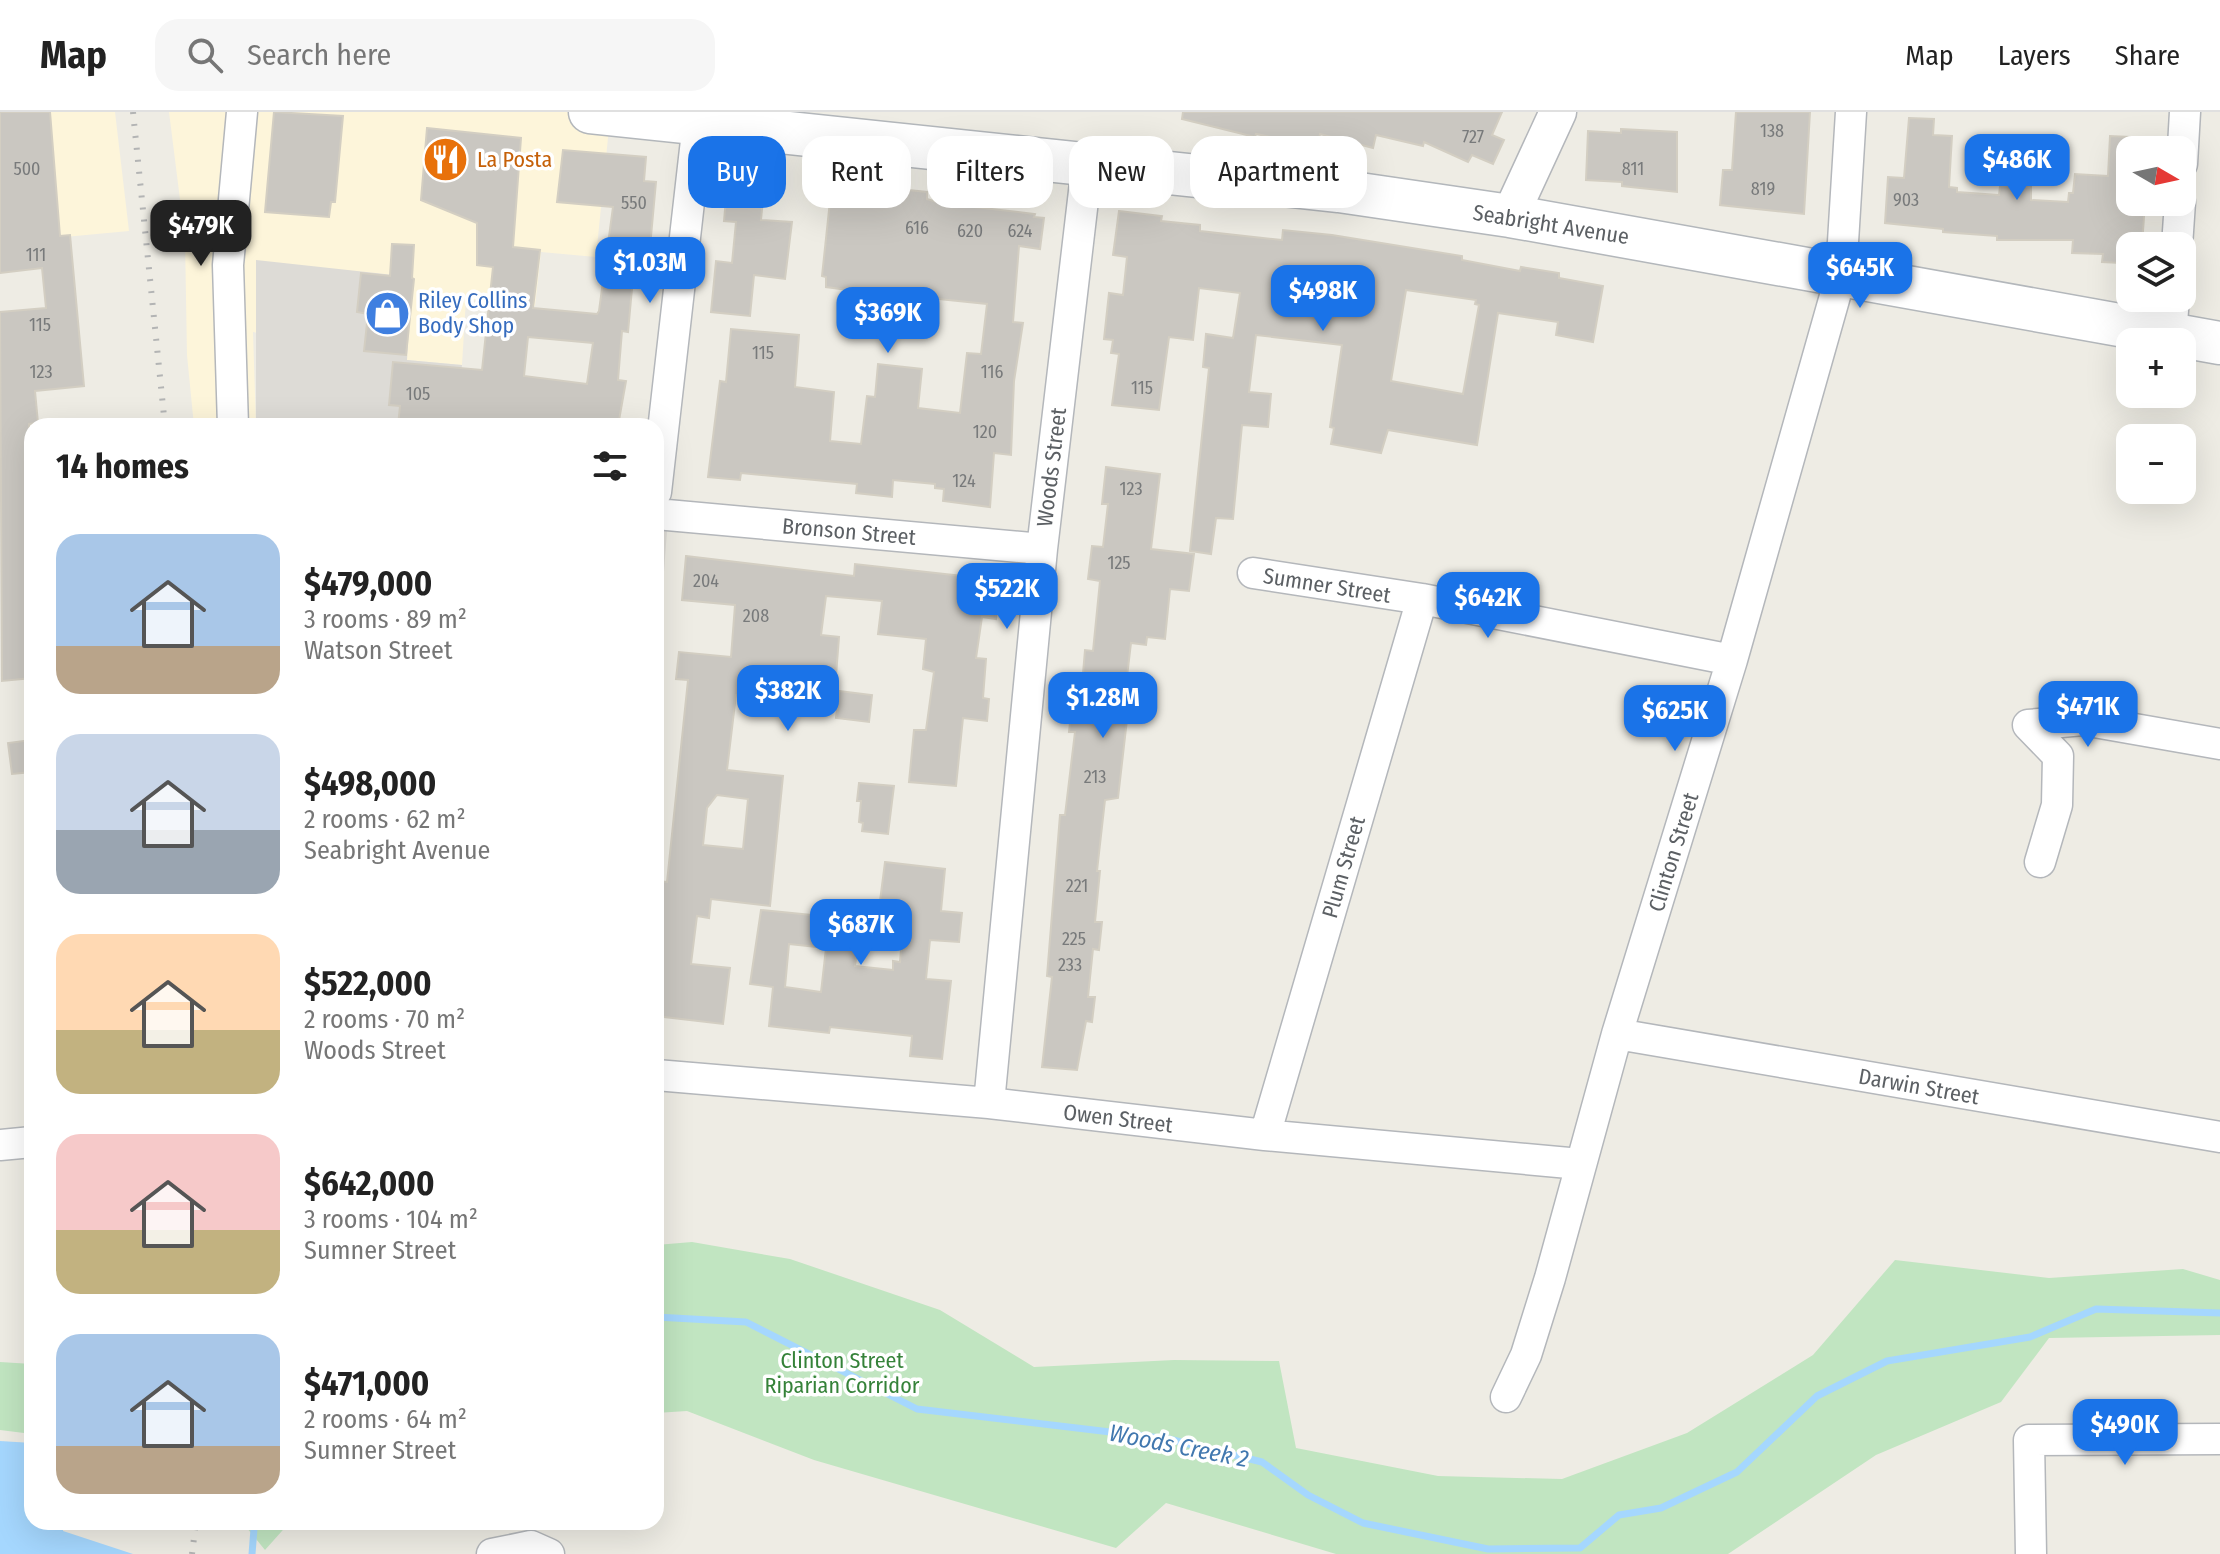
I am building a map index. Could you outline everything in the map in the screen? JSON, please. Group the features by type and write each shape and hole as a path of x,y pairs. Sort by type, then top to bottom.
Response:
{"main road":[{"name":"Seabright Avenue","path":"590,112 1069,164"},
{"name":"Seabright Avenue","path":"1174,175 1339,191 1510,216 1838,273 2172,316 2220,343"}],"street":[{"path":"233,418 228,265 242,112"},
{"path":"1510,216 1558,112"},
{"name":"Clinton Street","path":"1506,1397 1526,1355 1617,1034 1732,660 1838,273 1851,112"},
{"path":"2184,136 2185,112"},
{"path":"664,422 698,123"},
{"name":"Woods Street","path":"989,1103 1042,549 1082,208"},
{"name":"Bronson Street","path":"664,515 1042,549"},
{"name":"Sumner Street","path":"1253,573 1422,599 1732,660"},
{"name":"Plum Street","path":"1265,1135 1422,599"},
{"path":"2040,862 2057,805 2058,756 2028,725 2083,720 2220,744"},
{"name":"Darwin Street","path":"1617,1034 2220,1137"},
{"name":"Owen Street","path":"664,1076 989,1103 1265,1135 1580,1164"},
{"path":"0,1145 24,1143"},
{"path":"2031,1554 2029,1440 2220,1439"},
{"path":"492,1554 531,1546 549,1554"}],"shaded area":[{"path":"0,112 115,112 129,231 0,243"},
{"path":"169,112 630,112 610,118 596,257 541,252 535,306 466,299 462,365 407,360 253,332 256,418 193,418 187,355 185,239"},
{"path":"256,260 412,277 407,360 462,365 457,418 256,418"},
{"path":"664,517 668,517 664,572"}],"green space":[{"name":"Clinton Street Riparian Corridor","path":"692,1242 790,1259 940,1310 1034,1367 1174,1360 1279,1361 1296,1448 1438,1476 1562,1479 1687,1433 1813,1355 1895,1260 2049,1278 2183,1269 2220,1280 2220,1335 2049,1338 2001,1402 1876,1455 1728,1554 1336,1554 1166,1503 1116,1548 814,1460 687,1411 664,1412 664,1244"},
{"path":"0,1362 24,1364 24,1433 0,1430"},
{"path":"249,1530 283,1530 265,1550"}],"water":[{"path":"0,1441 24,1442 24,1530 63,1530 133,1554 0,1554"}],"building":[{"path":"0,112 50,112 60,236 70,235 84,386 35,391 38,418 24,418 24,679 2,681 0,312 46,308 42,268 0,273"},
{"path":"274,112 343,116 335,202 331,202 329,217 265,212"},
{"path":"1183,112 1502,112 1492,135 1504,140 1493,164 1472,155 1468,162 1424,142 1423,146 1376,135 1373,148 1367,146 1367,136 1251,136 1182,119"},
{"path":"1736,112 1810,112 1804,214 1720,205 1723,170 1732,170"},
{"path":"1909,118 1934,119 1933,135 1952,136 1949,187 1957,188 1957,192 1999,195 2000,186 2031,187 2031,200 2068,202 2069,193 2073,193 2075,174 2108,176 2110,136 2116,136 2116,216 2144,216 2143,232 2116,232 2116,263 2102,262 2103,254 2072,253 2073,240 1997,240 1997,236 1885,223 1888,177 1904,178"},
{"path":"427,128 521,138 513,247 540,250 533,308 597,314 613,207 557,202 563,150 646,157 644,181 656,182 650,247 636,245 628,332 622,331 618,380 626,381 619,418 399,418 400,406 389,405 393,362 482,370 493,267 477,265 477,223 421,200","holes":["528,337 593,343 587,384 524,376"]},
{"path":"1621,129 1677,132 1677,192 1622,186 1622,182 1586,180 1588,131 1621,133"},
{"path":"911,190 927,192 927,208 983,208 1035,214 1034,217 1044,218 1040,249 1019,246 1013,322 1023,323 1014,381 1011,455 994,453 990,507 943,501 944,489 935,488 935,484 893,480 892,497 856,493 857,484 741,473 740,480 708,477 720,381 726,382 731,329 799,335 795,387 834,392 830,441 861,444 867,396 875,397 878,364 922,369 918,408 960,413 967,353 981,354 987,304 900,295 899,306 878,304 879,294 826,287 826,277 822,276 829,208 911,208"},
{"path":"725,208 762,208 761,220 792,222 785,279 754,275 750,316 711,312 716,261 732,263 736,222 724,221"},
{"path":"1119,211 1162,216 1161,221 1200,225 1200,231 1282,240 1283,230 1332,235 1462,256 1462,260 1520,271 1521,267 1559,273 1559,278 1603,286 1593,342 1556,335 1558,322 1498,313 1477,445 1388,430 1381,453 1331,444 1334,428 1330,427 1342,345 1256,335 1249,392 1271,394 1268,427 1242,425 1233,519 1216,518 1211,554 1190,551 1209,368 1203,367 1206,334 1233,338 1240,293 1199,288 1193,340 1169,337 1159,410 1112,405 1119,354 1111,353 1113,340 1104,339 1109,293 1123,295 1127,257 1113,255","holes":["1406,290 1476,300 1475,304 1479,305 1463,394 1391,381"]},
{"name":"Riley Collins Body Shop","path":"392,244 414,245 414,279 406,355 364,351 368,314 357,312 361,273 390,276"},
{"path":"1106,467 1160,474 1151,549 1194,554 1189,591 1170,589 1165,639 1147,637 1146,645 1131,643 1124,702 1129,702 1118,798 1105,800 1097,871 1100,871 1095,922 1102,922 1099,950 1093,949 1088,997 1095,997 1092,1022 1086,1021 1077,1070 1042,1067 1052,977 1047,976 1060,815 1065,815 1075,732 1069,732 1073,696 1081,697 1085,650 1093,651 1100,581 1088,579 1092,546 1103,547 1108,504 1102,504"},
{"path":"686,556 854,576 855,564 980,578 978,592 998,593 996,619 982,617 976,658 986,659 983,698 989,699 987,721 963,718 956,786 909,782 914,730 926,730 934,672 923,669 926,639 878,634 882,601 826,596 821,635 839,637 834,702 736,695 727,770 783,776 770,906 711,899 709,918 697,916 691,964 730,968 723,1024 664,1017 664,882 667,882 688,680 676,679 679,652 731,657 735,605 682,600","holes":["717,795 748,799 743,849 703,845 707,808"]},
{"path":"839,691 872,695 869,722 836,718"},
{"path":"24,741 24,773 12,774 8,743"},
{"path":"859,783 894,786 888,834 862,831 863,823 859,822 861,801 857,801"},
{"path":"885,862 945,869 941,911 962,913 959,942 930,940 926,979 951,981 942,1059 910,1056 912,1036 830,1027 829,1033 769,1026 773,987 750,984 761,910 861,920 855,966 893,970 893,961 900,962 904,912 879,909","holes":["789,944 826,948 821,992 785,987"]}],"waterway":[{"name":"Woods Creek 2","path":"664,1317 746,1322 917,1409 1169,1439 1262,1462 1308,1495 1363,1523 1488,1549 1580,1548 1619,1515 1661,1508 1737,1472 1817,1396 1887,1361 2030,1337 2096,1309 2220,1313"},
{"path":"252,1554 254,1530"}],"railway":[{"path":"133,112 164,418"},
{"path":"192,1554 195,1530"}],"place":[{"name":"La Posta","path":"446,159"},
{"name":"Riley Collins Body Shop","path":"387,313"}]}
